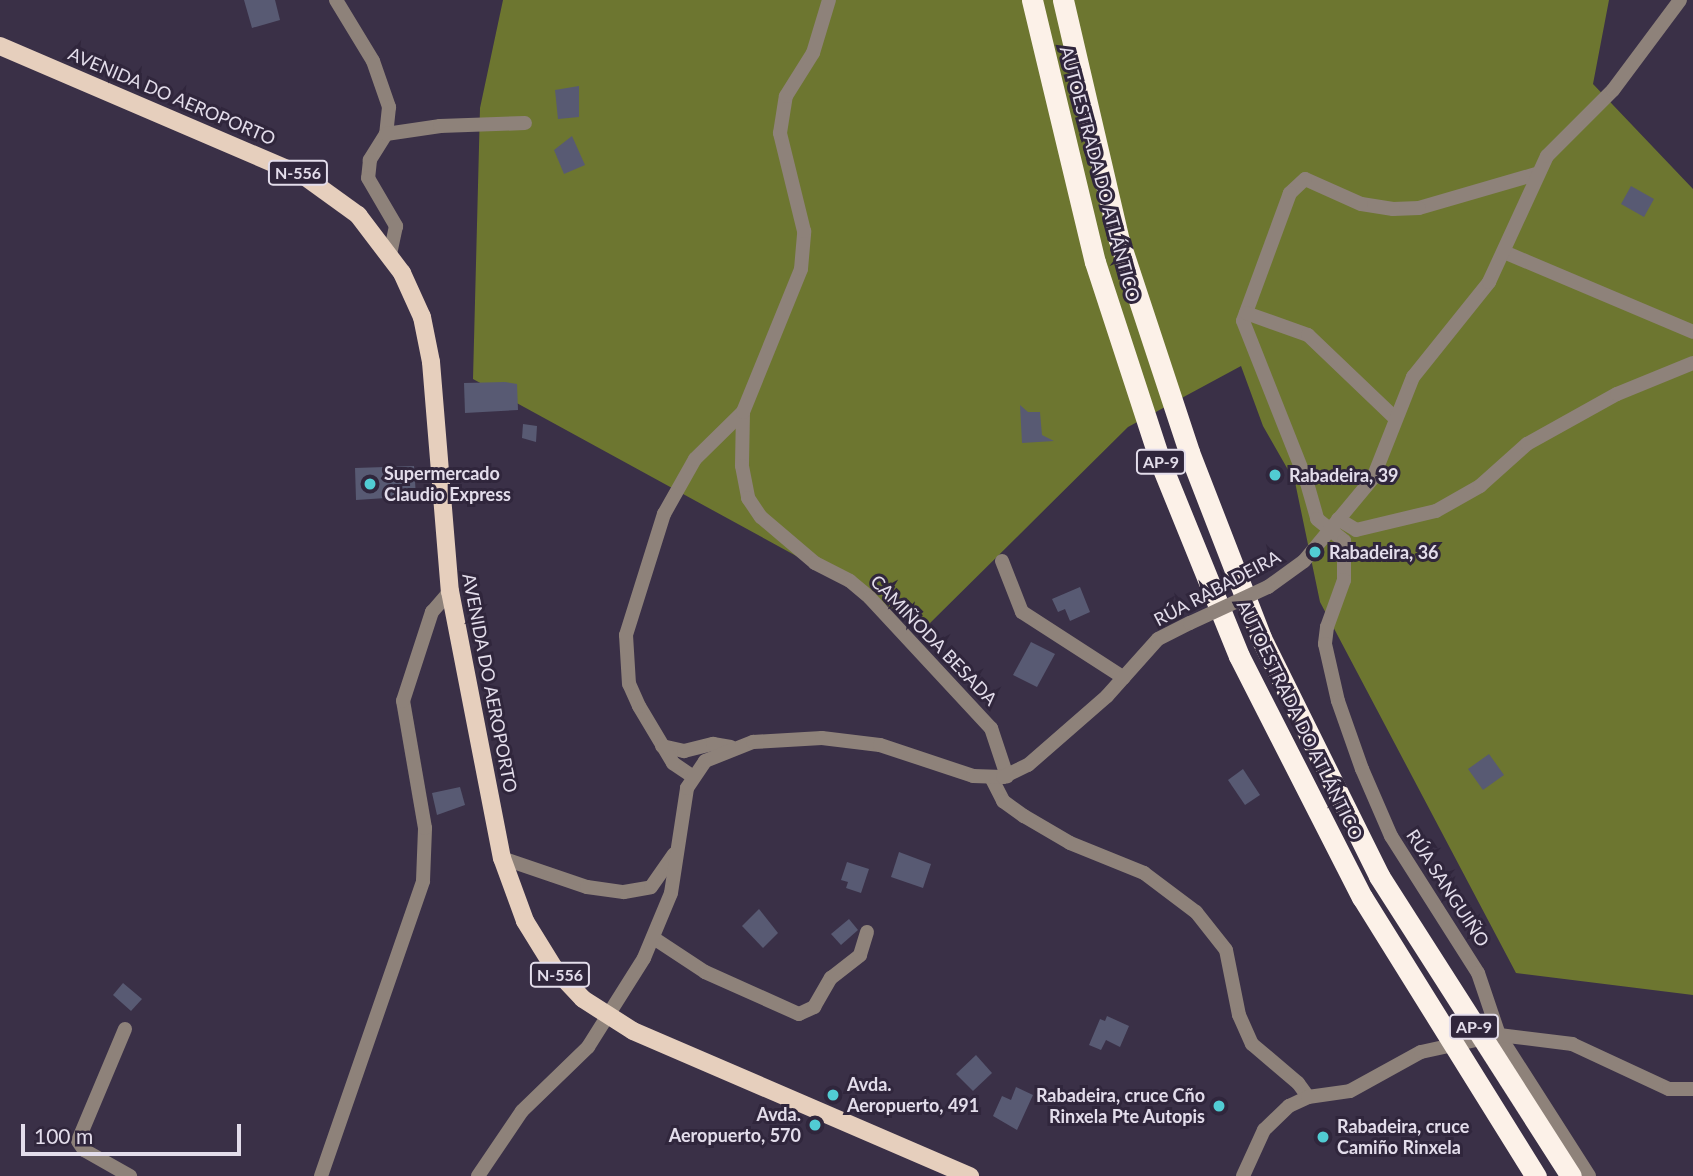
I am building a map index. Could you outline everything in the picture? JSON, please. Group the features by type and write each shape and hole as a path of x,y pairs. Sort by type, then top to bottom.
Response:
{"highway":[{"name":"AUTOESTRADA DO ATLÁNTICO","path":"1032,0 1095,262 1161,464 1239,656 1362,897 1536,1176"},
{"name":"AUTOESTRADA DO ATLÁNTICO","path":"1063,0 1119,240 1189,452 1261,638 1379,876 1571,1176"}],"main road":[{"name":"AVENIDA DO AEROPORTO","path":"0,46 304,176 358,215 390,254 413,293 428,341 450,591 502,858 536,942 583,999 609,1017 970,1176"}],"street":[{"path":"336,0 373,61 389,107 386,134 370,160 368,178 397,226 390,254"},
{"path":"692,776 673,763 629,684 626,635 631,609 664,514 695,459 743,412 801,269 804,231 780,133 786,96 813,53 829,0"},
{"name":"RÚA RABADEIRA","path":"999,777 1028,765 1124,678 1158,639 1268,587 1304,561 1373,478 1395,418 1419,368 1474,304 1504,252 1536,174 1567,131 1626,75 1679,0"},
{"path":"386,134 440,126 525,123"},
{"path":"1395,418 1308,335 1246,313 1290,193 1305,179 1361,204 1393,209 1419,208 1536,174"},
{"path":"1504,252 1693,332"},
{"name":"RÚA SANGUIÑO","path":"1246,313 1243,321 1307,483 1317,519 1334,525 1344,541 1347,561 1325,644 1338,701 1391,836 1473,963 1499,1035 1589,1176"},
{"path":"1334,525 1356,530 1436,511 1480,486 1527,444 1617,394 1693,363"},
{"name":"CAMIÑODA BESADA","path":"743,412 742,466 748,498 761,517 815,562 850,581 870,598 991,728 1003,801 1070,843 1144,873 1196,912 1226,950 1239,1015 1252,1044 1298,1083 1308,1097"},
{"path":"1002,561 1022,612 1124,678"},
{"path":"321,1176 423,881 425,828 403,701 432,612 450,591"},
{"path":"484,1174 522,1111 588,1048 654,939 668,902 692,776 714,754 732,747 785,737 859,743 999,777"},
{"path":"662,746 684,751 713,744 732,747"},
{"path":"502,858 587,887 624,892 651,887 677,850"},
{"path":"654,939 705,972 799,1014 814,1007 831,978 860,955 867,932"},
{"path":"125,1029 78,1140 84,1150 130,1176"},
{"path":"1243,1176 1264,1130 1289,1106 1308,1097 1349,1091 1421,1052 1499,1035 1572,1044 1669,1089 1693,1088"}],"green space":[{"path":"503,0 1609,0 1593,84 1693,189 1693,995 1516,973 1320,602 1295,482 1263,426 1241,366 1128,427 926,627 473,379 480,108"}],"building":[{"path":"244,0 275,0 280,20 252,28"},
{"path":"579,86 579,117 558,119 555,90"},
{"path":"572,136 585,165 564,174 554,150"},
{"path":"1631,186 1654,199 1644,217 1621,204"},
{"path":"464,383 517,384 518,410 465,413"},
{"path":"1020,405 1028,412 1040,412 1042,435 1054,441 1022,443"},
{"path":"523,424 537,426 536,442 522,438"},
{"path":"414,466 416,496 356,500 355,468"},
{"path":"1080,587 1090,612 1070,621 1065,609 1058,612 1052,599"},
{"path":"1031,642 1055,654 1037,687 1013,675"},
{"path":"1489,754 1504,775 1483,790 1468,769"},
{"path":"1243,769 1260,795 1245,805 1228,780"},
{"path":"460,787 465,805 437,815 432,793"},
{"path":"899,852 931,864 923,888 891,877"},
{"path":"847,862 869,869 861,893 846,888 848,882 841,880"},
{"path":"759,909 778,933 763,948 742,926"},
{"path":"849,919 858,930 841,945 831,934"},
{"path":"123,983 142,999 131,1011 113,995"},
{"path":"1107,1016 1129,1026 1120,1047 1106,1040 1101,1050 1089,1045 1100,1019 1105,1021"},
{"path":"976,1055 992,1073 973,1091 956,1074"},
{"path":"1016,1087 1033,1095 1017,1130 993,1116 1002,1096 1011,1100"}],"place":[{"name":"Rabadeira, 39","path":"1275,475"},
{"name":"Supermercado Claudio Express","path":"370,484"},
{"name":"Rabadeira, 36","path":"1315,552"},
{"name":"Avda. Aeropuerto, 491","path":"833,1095"},
{"name":"Rabadeira, cruce Cño Rinxela Pte Autopis","path":"1219,1106"},
{"name":"Avda. Aeropuerto, 570","path":"815,1125"},
{"name":"Rabadeira, cruce Camiño Rinxela","path":"1323,1137"}]}
